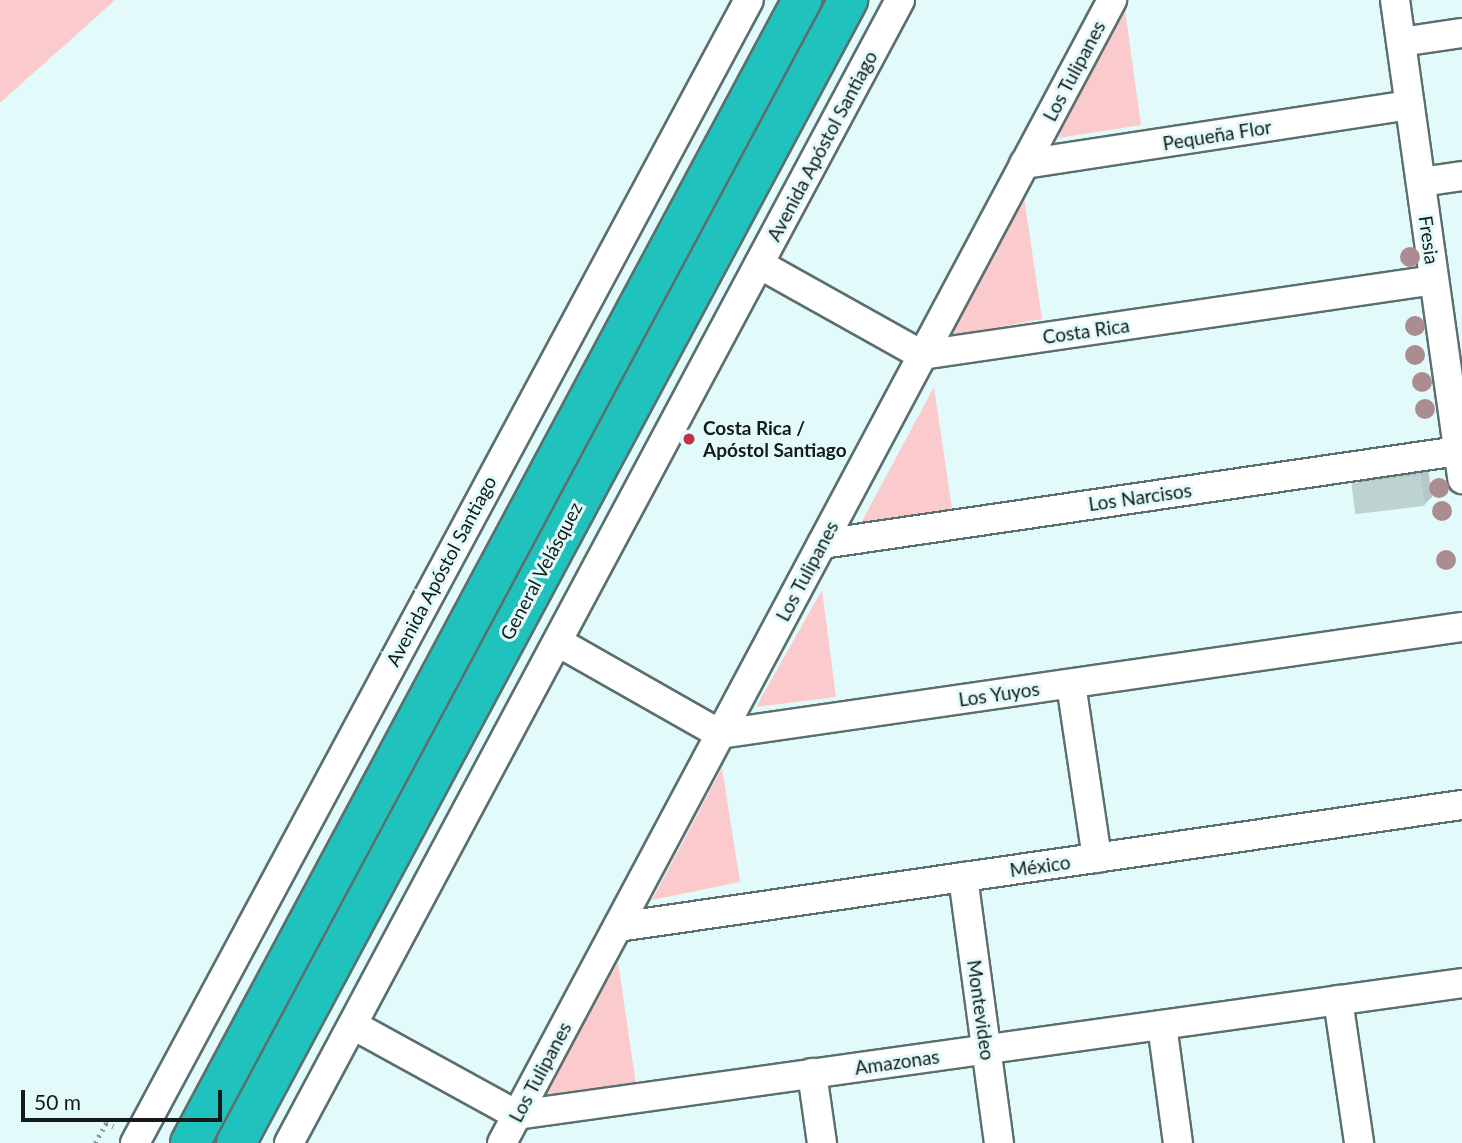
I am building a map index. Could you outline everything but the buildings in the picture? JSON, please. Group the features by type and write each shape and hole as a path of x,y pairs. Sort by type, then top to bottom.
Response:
{"highway":[{"name":"General Velásquez","path":"190,1143 802,0"},
{"name":"General Velásquez","path":"236,1143 848,0"}],"street":[{"name":"Avenida Apóstol Santiago","path":"135,1143 749,0"},
{"name":"Avenida Apóstol Santiago","path":"289,1143 900,0"},
{"name":"Los Tulipanes","path":"502,1143 1112,0"},
{"name":"Fresia","path":"1395,0 1434,280 1452,328 1462,480"},
{"path":"1401,42 1462,33"},
{"name":"Pequeña Flor","path":"1024,164 1410,105"},
{"path":"1421,181 1462,176"},
{"path":"759,264 922,355"},
{"name":"Costa Rica","path":"922,355 1434,280"},
{"name":"Los Narcisos","path":"822,544 1458,451"},
{"name":"Los Yuyos","path":"720,734 1462,627"},
{"path":"558,642 720,734"},
{"path":"1071,684 1097,858"},
{"name":"México","path":"618,927 1462,805"},
{"name":"Montevideo","path":"963,877 999,1143"},
{"name":"Amazonas","path":"517,1115 1462,983"},
{"path":"1338,1000 1359,1143"},
{"path":"352,1025 517,1115"},
{"path":"1162,1025 1178,1143"},
{"path":"812,1073 821,1143"}],"path":[{"path":"96,1143 106,1123"}],"shaded area":[{"path":"0,0 115,0 0,103"},
{"path":"1124,3 1141,125 1058,138"},
{"path":"1024,197 1042,319 951,336"},
{"path":"934,387 952,509 861,523"},
{"path":"822,590 836,697 756,707"},
{"path":"722,768 740,882 652,900"},
{"path":"618,962 636,1084 543,1099"}],"place":[{"name":"Costa Rica / Apóstol Santiago","path":"689,439"}]}
